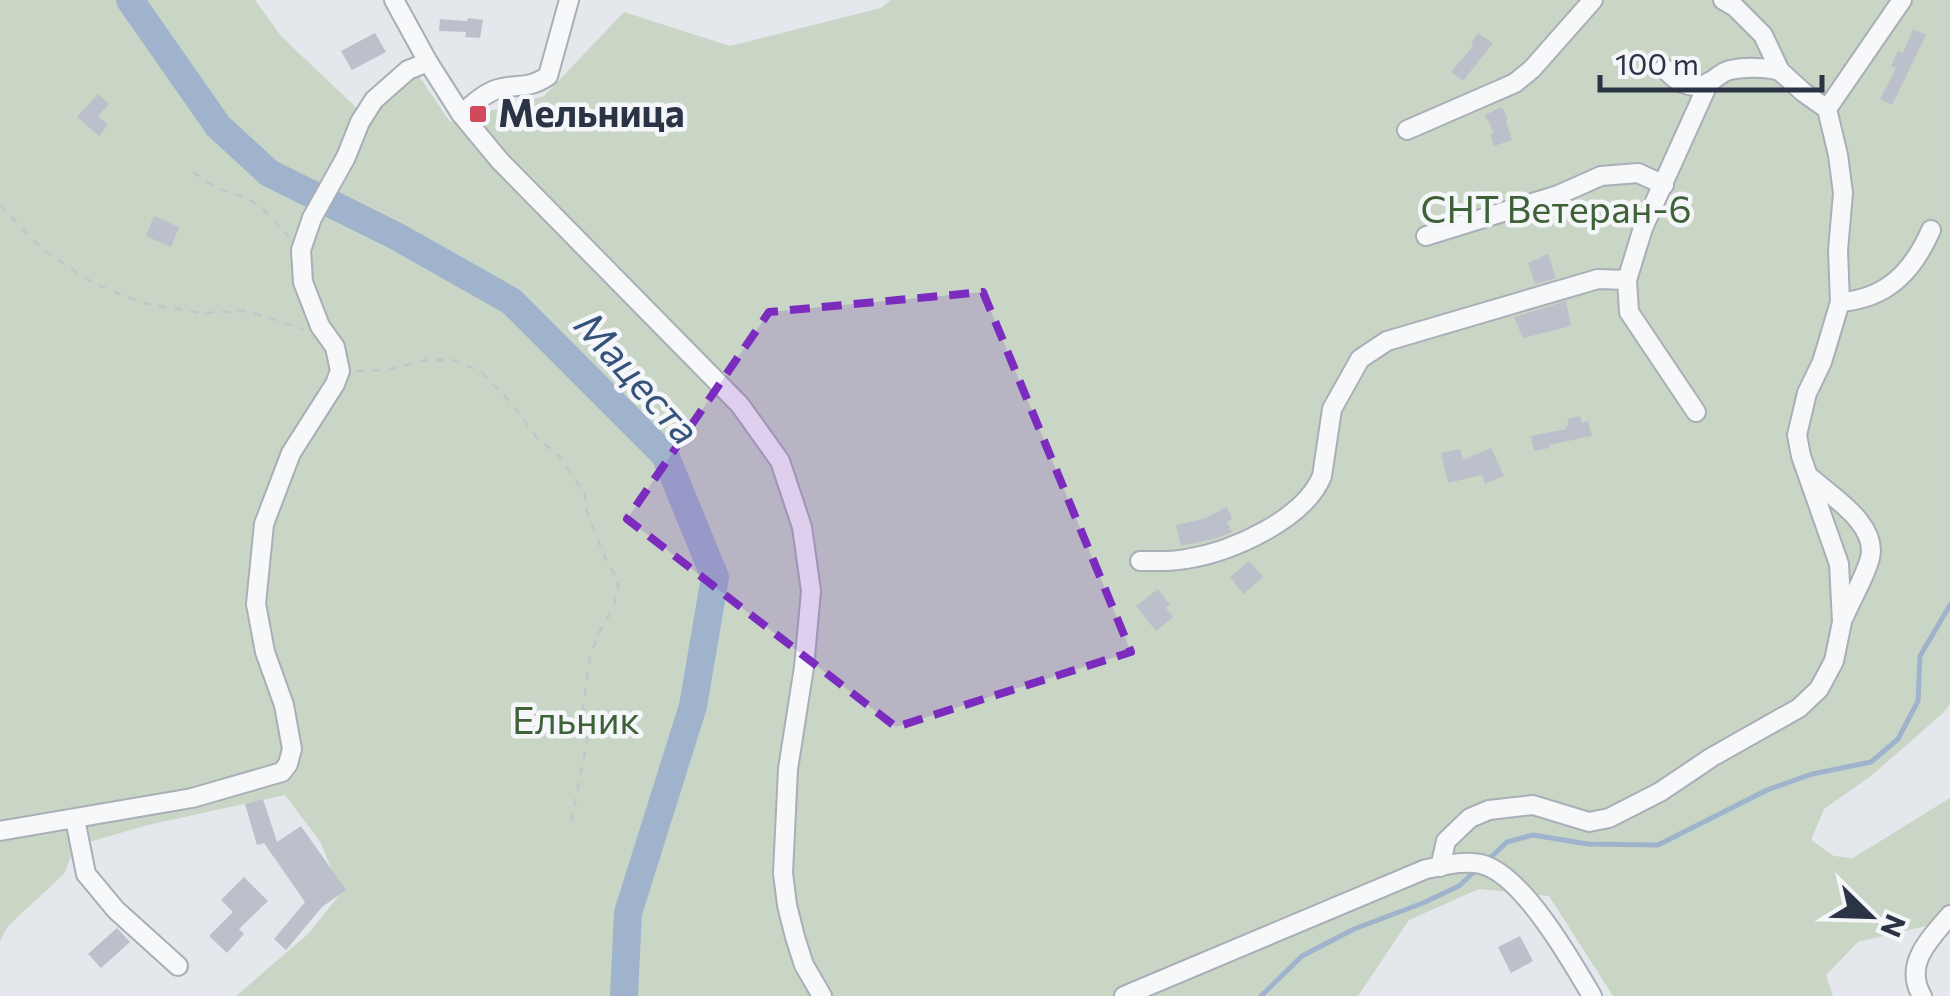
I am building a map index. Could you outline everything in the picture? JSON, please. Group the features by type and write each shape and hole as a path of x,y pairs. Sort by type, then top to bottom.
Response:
{"street":[{"path":"394,0 461,114 500,161 740,405 780,462 802,527 810,591 804,667 788,769 783,873 795,937 804,964 822,996"},
{"path":"461,114 490,92 536,84 548,76 569,0"},
{"path":"1407,130 1515,83 1594,0"},
{"path":"1827,109 1902,0"},
{"path":"1731,2 1763,35 1780,70 1827,109 1838,155 1843,193 1838,250 1840,302 1822,362 1807,393 1797,435 1840,564 1842,622"},
{"path":"0,831 192,798 268,777 282,772 288,764 292,749 284,705 266,652 256,604 264,524 290,454 340,371 335,347 320,326 302,282 301,250 312,218 374,100 408,70 428,62"},
{"path":"1664,68 1676,82 1687,85 1708,82 1728,70 1780,70"},
{"path":"1696,412 1629,312 1627,280 1643,228 1708,82"},
{"path":"1426,236 1558,195 1601,176 1638,172 1664,185"},
{"path":"1840,302 1859,300 1890,286 1908,271 1931,230"},
{"path":"1140,561 1187,559 1217,551 1256,535 1293,512 1318,487 1332,410 1360,359 1387,341 1598,279 1627,280"},
{"path":"1440,867 1446,841 1470,818 1489,810 1533,805 1589,822 1609,818 1660,792 1712,757 1799,708 1819,690 1834,661 1842,622 1871,556 1870,538 1856,518 1808,476"},
{"path":"75,819 86,874 116,910 178,966"},
{"path":"1124,996 1426,868 1466,862 1489,867 1532,905 1592,996"},
{"path":"1922,996 1914,978 1915,966 1950,915"}],"path":[{"path":"193,172 216,188 259,205 301,250"},
{"path":"0,205 43,250 93,283 144,303 199,313 248,311 304,329"},
{"path":"340,371 387,370 426,360 454,360 480,372 512,404 536,437 559,456 584,492 586,513 606,562 617,578 618,590 614,608 590,656 583,707 587,741 571,824"}],"highlighted area":[{"path":"983,292 1131,652 896,727 627,519 769,312"}],"green space":[{"path":"0,0 255,0 281,36 363,114 415,70 450,122 544,96 624,12 730,46 881,8 891,0 1950,0 1950,704 1871,776 1824,809 1811,840 1834,856 1853,858 1950,798 1950,906 1934,924 1858,942 1826,975 1833,996 1613,996 1549,896 1479,889 1409,920 1358,996 236,996 308,934 341,893 321,843 285,795 148,825 75,846 64,874 8,926 0,941"}],"building":[{"path":"440,19 483,20 480,38 465,37 466,32 439,31"},
{"path":"1913,29 1926,35 1892,105 1880,99 1896,68 1891,66 1898,51 1903,53"},
{"path":"375,33 386,52 352,70 341,51"},
{"path":"1478,33 1493,43 1463,81 1451,72 1473,46"},
{"path":"98,94 109,104 98,116 108,125 99,136 77,117"},
{"path":"1502,107 1512,140 1494,146 1490,135 1494,133 1485,115"},
{"path":"154,216 179,227 171,247 146,236"},
{"path":"1548,254 1556,278 1535,284 1528,263"},
{"path":"1566,301 1571,326 1523,338 1514,317"},
{"path":"1580,416 1582,423 1588,421 1592,436 1534,451 1531,436 1566,429 1567,419"},
{"path":"1491,448 1504,476 1485,484 1482,475 1448,483 1441,453 1460,449 1463,460"},
{"path":"1227,507 1232,532 1181,546 1176,525 1203,519"},
{"path":"1249,561 1263,577 1243,594 1230,577"},
{"path":"1158,589 1170,605 1166,608 1173,617 1156,631 1136,606"},
{"path":"263,799 277,842 301,826 346,890 322,907 286,950 274,939 305,902 264,843 257,845 245,804"},
{"path":"244,877 268,901 239,929 244,934 227,953 209,936 233,912 221,900"},
{"path":"117,928 130,942 101,968 88,954"},
{"path":"1520,936 1533,961 1511,973 1498,947"}],"waterway":[{"name":"Мацеста","path":"130,0 218,126 269,173 396,236 511,301 665,455 715,577 693,706 628,913 624,996"},
{"path":"1488,860 1507,842 1533,835 1588,844 1658,845 1767,790 1812,774 1871,762 1898,739 1918,701 1920,656 1950,605"},
{"path":"1261,996 1302,956 1354,929 1459,886 1476,870"}],"place":[{"name":"Мельница","path":"478,114"}],"park label":[{"name":"СНТ Ветеран-6","path":"1556,210"},
{"name":"Ельник","path":"576,721"}]}
